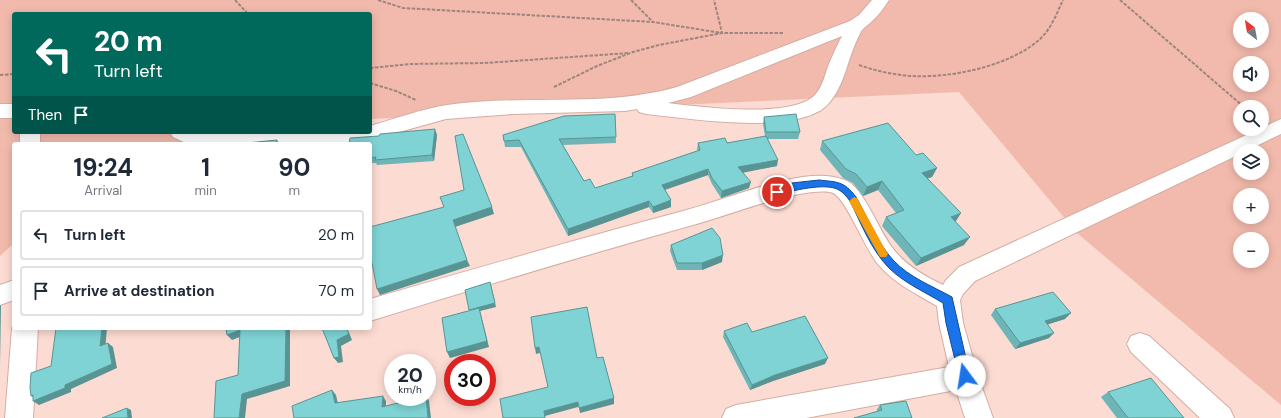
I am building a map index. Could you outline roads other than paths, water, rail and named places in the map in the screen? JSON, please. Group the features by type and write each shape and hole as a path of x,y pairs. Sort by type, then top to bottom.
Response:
{"street":[{"path":"372,133 446,112 513,107 625,104 659,99 684,92 833,33 855,27 866,19 881,0"},
{"path":"625,104 729,116 780,115 803,111 817,104 830,87 840,58 855,27"},
{"path":"0,111 12,111"},
{"path":"979,418 965,376 951,323 948,300 954,287 967,274 1281,126"},
{"path":"184,134 198,140 304,136 334,137 370,134"},
{"path":"372,309 602,240 716,210 792,187 819,184 840,186 848,192 880,251 891,264 904,275 948,300"},
{"path":"0,295 12,291"},
{"path":"19,418 25,330"},
{"path":"1140,344 1220,418"},
{"path":"736,418 965,376"}]}
